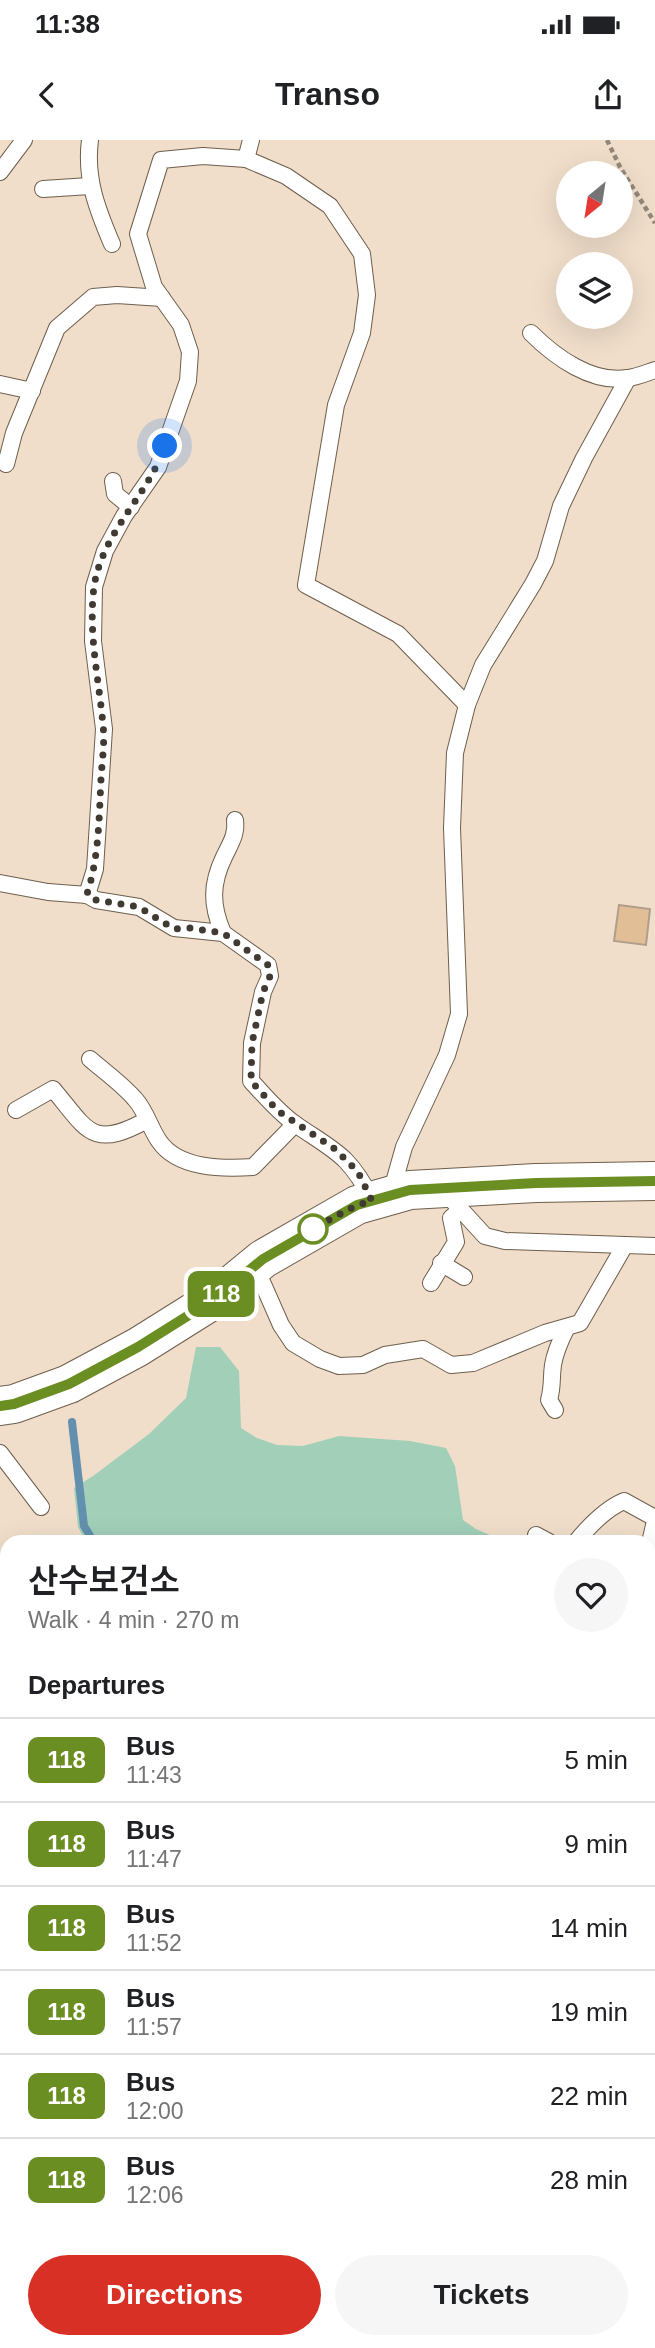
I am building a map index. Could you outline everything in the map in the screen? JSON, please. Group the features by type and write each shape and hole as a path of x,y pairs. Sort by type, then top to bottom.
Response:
{"main road":[{"path":"0,1406 14,1404 69,1384 138,1347 213,1300 255,1266 307,1232 357,1205 410,1190 451,1199 536,1183 655,1181"}],"lane":[{"path":"0,172 24,140"},
{"path":"90,140 90,186 110,244 138,234"},
{"path":"246,159 251,140"},
{"path":"87,894 95,869 104,729 93,641 94,587 105,551 158,467 188,381 190,352 181,325 154,287 138,234 161,160 203,156 246,159 286,176 330,206 362,254 367,295 362,333 336,405 306,584 398,634 467,705"},
{"path":"43,189 90,186"},
{"path":"6,464 14,433 57,328 93,297 117,295 162,298"},
{"path":"531,333 551,353 584,370 608,378 628,378 655,370"},
{"path":"0,883 87,894 96,900 139,907 174,929 190,928 223,933 268,965 270,976 263,992 252,1043 251,1081 278,1111 321,1139 351,1165 382,1198 447,1055 459,1014 452,828 455,753 467,705 483,664 545,561 561,506 628,378"},
{"path":"0,384 32,391"},
{"path":"113,481 115,494 131,507"},
{"path":"223,933 212,899 215,877 234,839 235,820"},
{"path":"90,1059 136,1099 159,1142 172,1156 189,1162 238,1168 253,1167 295,1124"},
{"path":"16,1110 53,1089 84,1127 96,1134 111,1135 148,1119"},
{"path":"451,1199 485,1236 505,1241 655,1246"},
{"path":"431,1283 456,1242 451,1218 451,1199"},
{"path":"255,1266 281,1325 293,1343 320,1359 339,1366 363,1365 385,1355 423,1349 451,1365 473,1363 545,1333 580,1323 625,1245"},
{"path":"442,1263 464,1277"},
{"path":"555,1410 549,1400 553,1382 552,1369 567,1327"},
{"path":"0,1453 41,1507"},
{"path":"583,1535 615,1505 624,1501 655,1519"}],"path":[{"path":"607,140 620,167 655,223"}],"green space":[{"path":"196,1347 220,1347 239,1371 241,1428 257,1438 277,1445 303,1446 339,1436 410,1441 446,1448 455,1466 463,1520 490,1535 82,1535 78,1527 74,1488 149,1434 186,1398"}],"building":[{"path":"619,905 650,909 646,945 614,941"}],"waterway":[{"path":"72,1422 84,1526 90,1535"}],"bus line":[{"name":"118","path":"0,1406 14,1404 69,1384 138,1347 213,1300 263,1259 357,1205 410,1190 536,1183 655,1181"}],"route":[{"path":"165,446 158,467 124,516 105,551 94,587 93,641 104,729 95,869 87,894 96,900 139,907 174,929 190,928 223,933 268,965 270,976 263,992 252,1043 251,1081 278,1111 335,1149 358,1172 372,1201 357,1205 307,1232 313,1229"}]}
